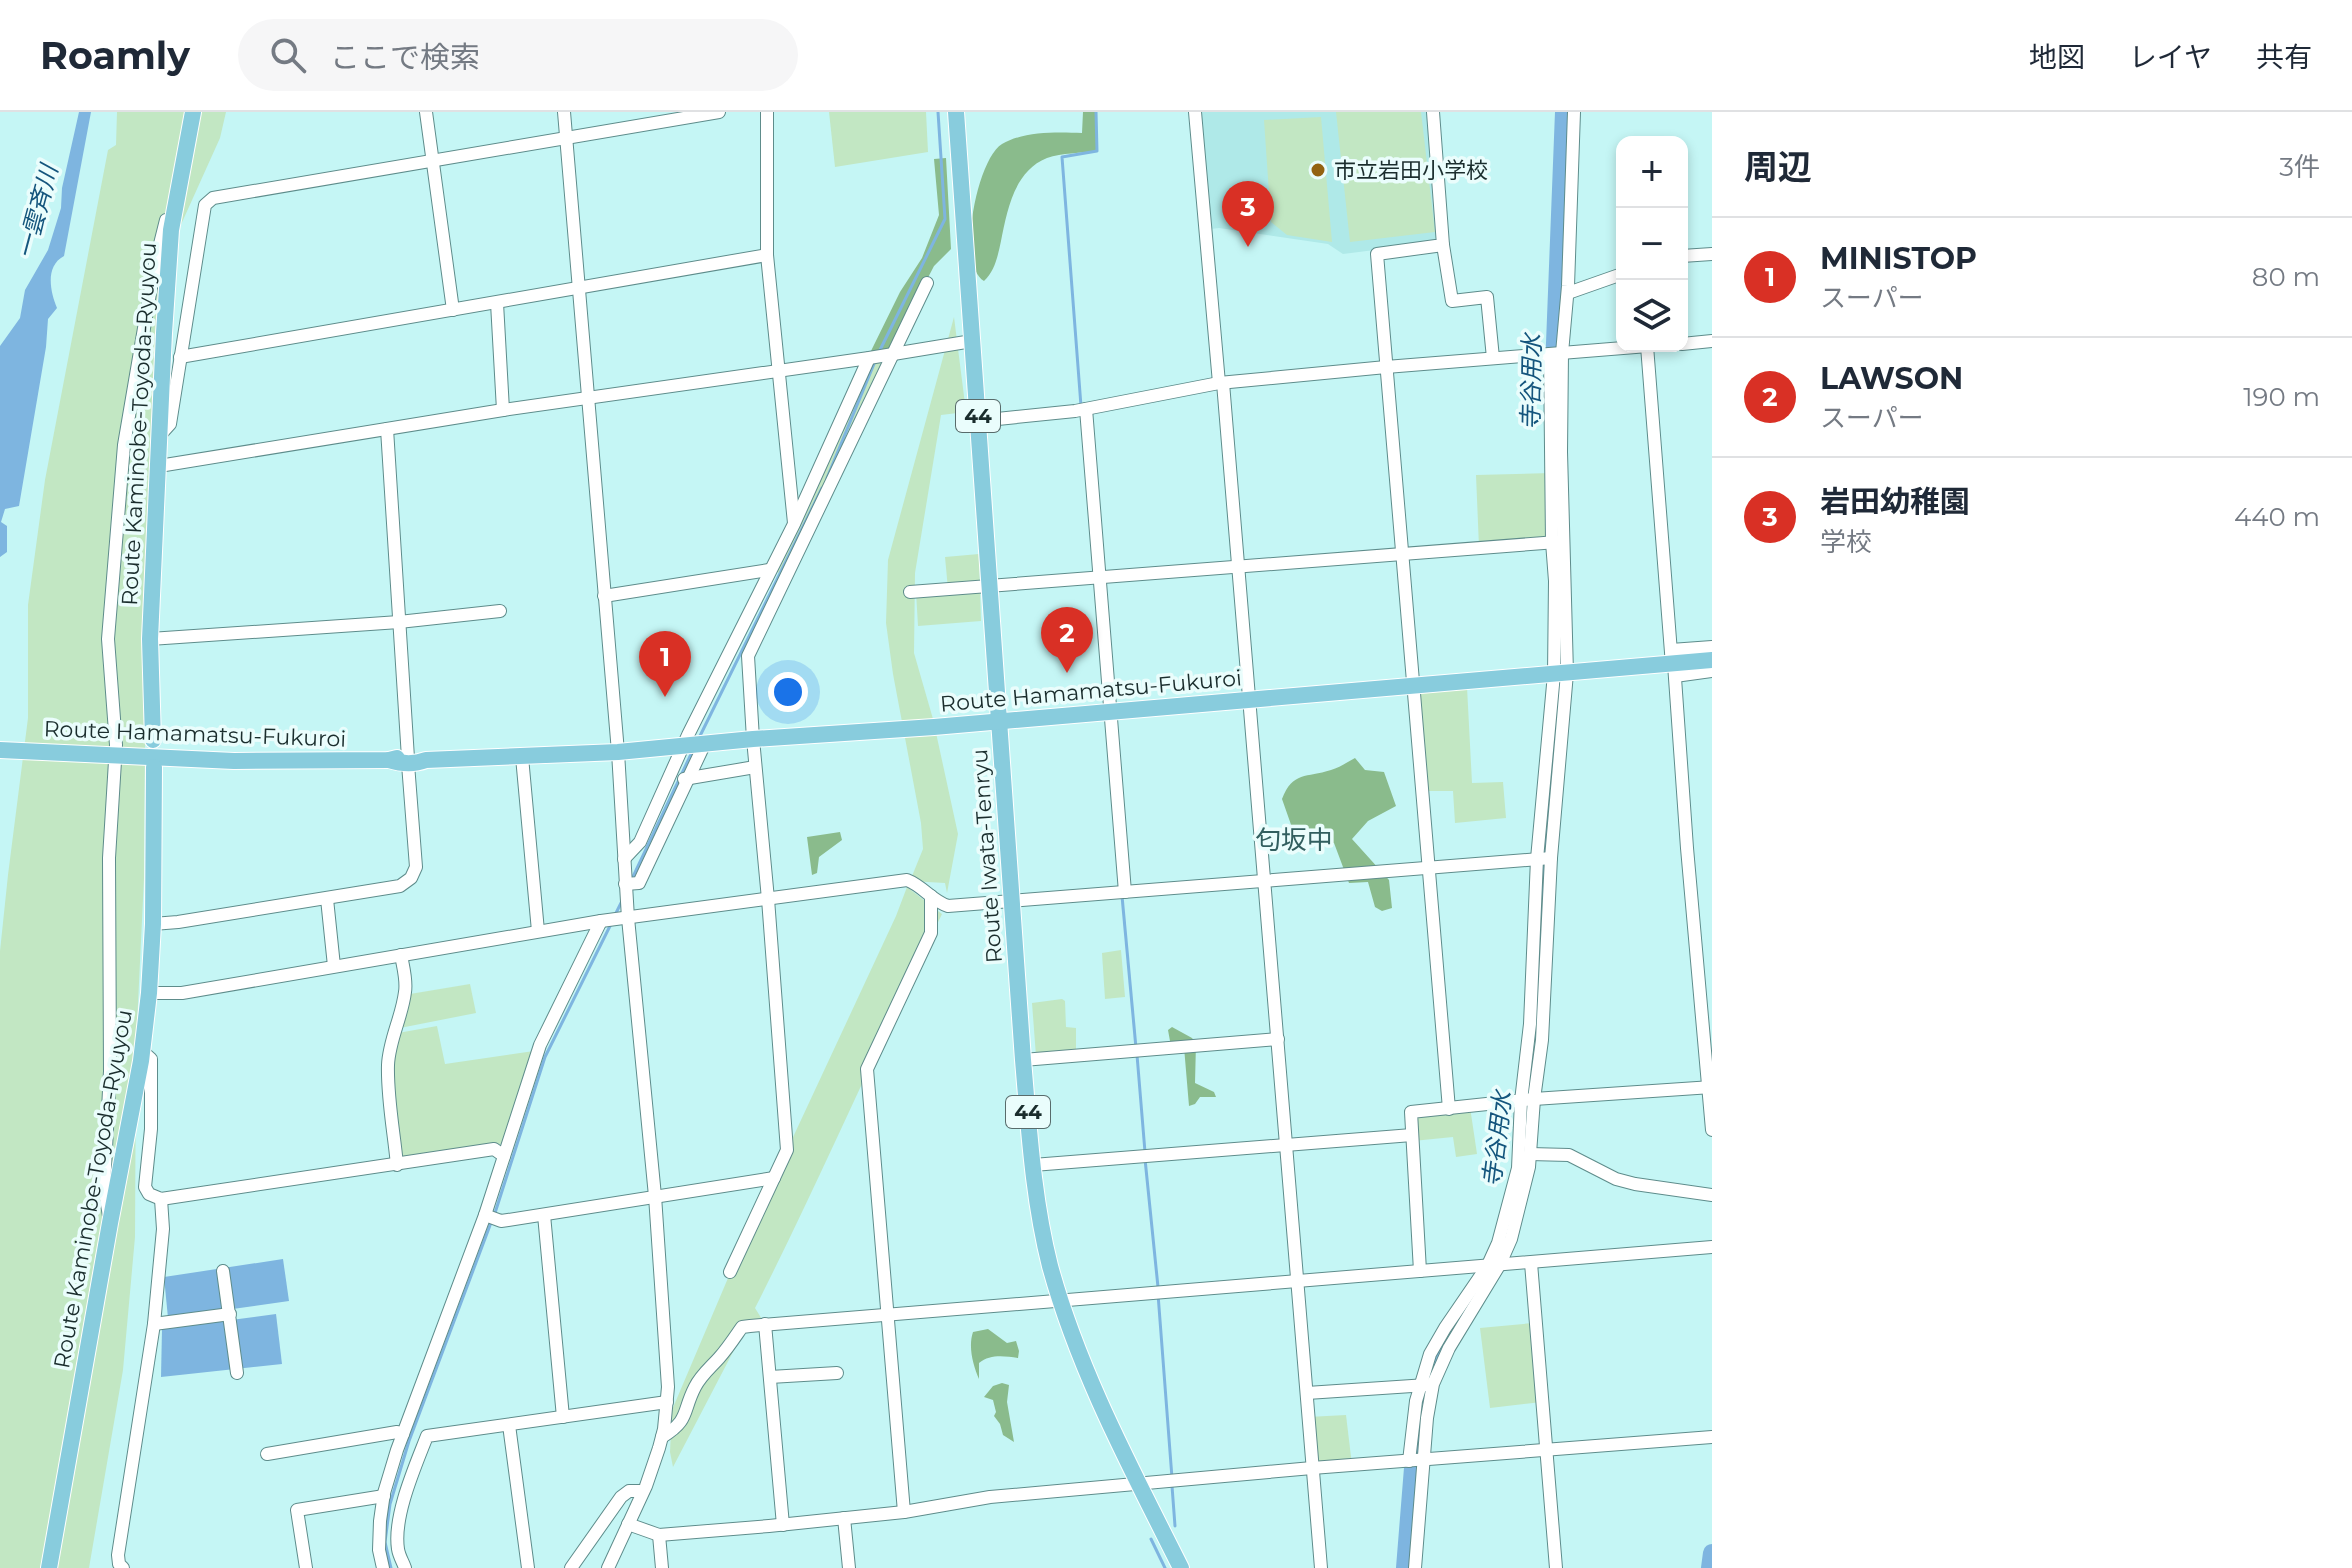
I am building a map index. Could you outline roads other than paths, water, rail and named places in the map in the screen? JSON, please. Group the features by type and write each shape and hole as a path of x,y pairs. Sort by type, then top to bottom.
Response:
{"main road":[{"name":"Route Kaminobe-Toyoda-Ryuyou","path":"153,740 150,639 171,230 193,112"},
{"name":"Route Iwata-Tenryu","path":"956,112 1033,1165 1049,1263 1060,1302 1093,1388 1181,1568"},
{"name":"Route Hamamatsu-Fukuroi","path":"0,750 234,761 408,761 618,752 1712,660"},
{"name":"Route Kaminobe-Toyoda-Ryuyou","path":"49,1568 142,1051 153,924 154,767"}],"street":[{"path":"426,112 453,310"},
{"path":"564,112 618,752 625,884 666,1341 667,1402 662,1437 643,1491 608,1568"},
{"path":"160,435 170,424 205,205 213,198 719,112"},
{"path":"767,112 767,255 794,524"},
{"path":"1195,112 1251,699 1321,1568"},
{"path":"1433,112 1443,245 1452,301 1487,297 1493,358"},
{"path":"1494,1265 1518,1168 1527,1100 1542,1040 1544,858 1560,674 1555,581 1561,452 1556,353 1568,293 1574,112"},
{"path":"110,1223 104,1187 110,1071 109,858 115,755 108,639 124,445 155,264 188,131"},
{"path":"1443,245 1377,254 1449,1109"},
{"path":"1688,256 1712,254"},
{"path":"180,357 767,255"},
{"path":"1568,293 1616,276"},
{"path":"730,1272 787,1150 748,656 927,283"},
{"path":"497,303 503,410"},
{"path":"159,466 503,410 972,341"},
{"path":"1688,343 1712,341"},
{"path":"978,421 1086,409 1221,383 1616,348"},
{"path":"1647,352 1712,1130"},
{"path":"624,859 640,842 667,782 694,744 769,570 794,524 869,358"},
{"path":"1086,409 1125,892"},
{"path":"153,924 400,886 411,878 416,867 387,429"},
{"path":"910,592 1558,542"},
{"path":"769,570 781,584"},
{"path":"604,596 769,570"},
{"path":"150,639 399,622 500,611"},
{"path":"1673,664 1712,647"},
{"path":"1673,664 1712,671"},
{"path":"625,884 639,883 688,778 694,744"},
{"path":"522,757 538,931"},
{"path":"667,782 755,767"},
{"path":"149,993 182,993 601,921 907,880 918,884 938,903 948,906 1544,858"},
{"path":"904,1512 867,1069 931,933 931,896"},
{"path":"327,899 334,966"},
{"path":"383,1568 379,1550 384,1496 403,1434 485,1215 540,1045 601,921"},
{"path":"397,1165 388,1062 405,995 401,955"},
{"path":"1023,1060 1278,1039"},
{"path":"142,1051 151,1059 151,1129 145,1187 149,1194 161,1199 494,1149 504,1156"},
{"path":"1420,1271 1411,1112 1710,1087"},
{"path":"1409,1461 1412,1425 1427,1385 1511,1239 1529,1167 1527,1100"},
{"path":"1033,1165 1412,1135"},
{"path":"1530,1154 1569,1155 1625,1182 1712,1195"},
{"path":"485,1215 501,1221 774,1178"},
{"path":"123,1568 118,1555 154,1324 163,1229 161,1199"},
{"path":"544,1215 563,1417"},
{"path":"662,1437 677,1428 685,1417 695,1387 742,1327 1712,1247"},
{"path":"1531,1263 1556,1568"},
{"path":"223,1271 237,1373"},
{"path":"154,1324 230,1314"},
{"path":"765,1324 783,1525"},
{"path":"770,1377 837,1373"},
{"path":"1307,1393 1427,1385"},
{"path":"1415,1568 1427,1385"},
{"path":"405,1568 398,1550 399,1530 408,1482 427,1436 667,1402"},
{"path":"509,1425 528,1568"},
{"path":"267,1454 397,1432 403,1434"},
{"path":"628,1524 659,1535 904,1512 990,1497 1712,1437"},
{"path":"571,1568 621,1497 629,1491 643,1491"},
{"path":"306,1568 297,1510 384,1496"},
{"path":"844,1518 849,1568"},
{"path":"659,1535 662,1568"}],"waterway":[{"path":"879,352 945,219 938,112"},
{"path":"1081,406 1062,157 1097,151 1096,112"},
{"name":"寺谷用水","path":"1554,369 1564,112"},
{"path":"827,478 876,359"},
{"path":"698,740 822,488"},
{"name":"寺谷用水","path":"1536,1011 1558,694"},
{"path":"631,881 693,750"},
{"path":"1122,896 1136,1048"},
{"path":"616,913 623,899"},
{"path":"495,1213 545,1057 611,924"},
{"path":"1137,1055 1145,1152"},
{"path":"1145,1159 1158,1287"},
{"path":"391,1568 385,1542 390,1504 409,1441 492,1220"},
{"path":"1158,1294 1172,1478"},
{"name":"寺谷用水","path":"1423,1395 1440,1349 1466,1307"},
{"name":"寺谷用水","path":"1405,1568 1415,1443"},
{"path":"1172,1486 1175,1526"},
{"path":"1151,1539 1165,1568"},
{"path":"1710,1568 1712,1553"}],"place":[{"name":"市立岩田小学校","path":"1318,170"},
{"name":"岩田幼稚園","path":"1248,247"},
{"name":"LAWSON","path":"1067,673"},
{"name":"MINISTOP","path":"665,697"}],"district":[{"name":"匂坂中","path":"1294,840"}],"water label":[{"name":"一雲斉川","path":"37,212"}]}
